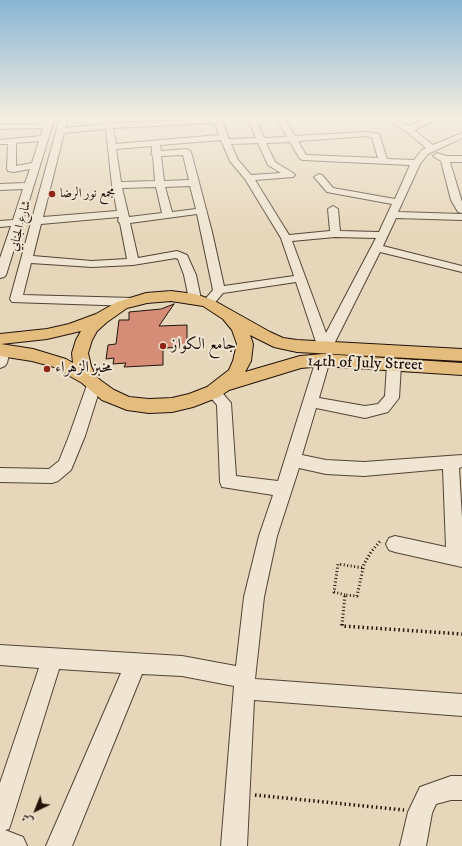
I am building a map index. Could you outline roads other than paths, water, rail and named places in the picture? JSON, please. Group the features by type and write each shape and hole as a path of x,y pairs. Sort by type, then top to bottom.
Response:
{"main road":[{"path":"171,296 202,301 229,315 240,329 245,344 242,361 235,374 218,389 193,400 172,405 149,406 127,403 108,395 91,382 60,363 33,355 1,350 47,334 73,328 101,318 122,305 146,298 171,296"},
{"name":"14th of July Street","path":"229,315 264,336 280,343 297,346 324,354 394,365 462,369"},
{"path":"91,382 82,366 80,353 84,340 91,328 101,318"},
{"name":"14th of July Street","path":"218,389 324,354 462,355"}],"street":[{"path":"11,156 11,169 35,165"},
{"name":"شارع الجنابي","path":"1,270 38,156"},
{"name":"شارع الجنابي","path":"53,156 16,299 133,302"},
{"path":"113,156 117,185 133,262"},
{"path":"156,156 160,184 168,215"},
{"path":"188,156 219,290"},
{"path":"232,156 234,161 249,178 286,238 301,278 324,354"},
{"path":"249,178 290,175 271,164 268,156"},
{"path":"303,156 416,163"},
{"path":"382,156 383,161"},
{"path":"234,846 244,683 254,597 268,536 293,460 324,354 383,235 416,163 423,156"},
{"path":"440,156 445,159 462,159"},
{"path":"445,159 456,200 462,210"},
{"path":"318,177 330,190 398,202"},
{"path":"117,185 194,183"},
{"path":"0,187 28,186"},
{"path":"333,209 335,234"},
{"path":"37,221 168,215 201,211"},
{"path":"392,215 462,217"},
{"path":"0,224 17,223"},
{"path":"286,238 335,234 383,235"},
{"path":"376,248 462,268"},
{"path":"27,259 92,264 133,262 176,254 183,257 202,301 219,290 301,278"},
{"path":"310,402 365,412 383,408 392,398 394,365"},
{"path":"0,475 52,476 64,465 77,436 91,382"},
{"path":"218,389 224,403 228,482 284,489"},
{"path":"293,460 326,467 364,469 457,462 459,558 395,544"},
{"path":"0,655 135,665 182,666 244,683 462,705"},
{"path":"0,820 52,659"},
{"path":"59,846 135,665"},
{"path":"414,846 420,812 428,795 451,788 462,788"},
{"path":"0,841 14,846"}],"place":[{"name":"مجمع نور الرضا","path":"52,194"},
{"name":"جامع الكواز","path":"163,346"},
{"name":"مخبز الزهراء","path":"47,369"}]}
